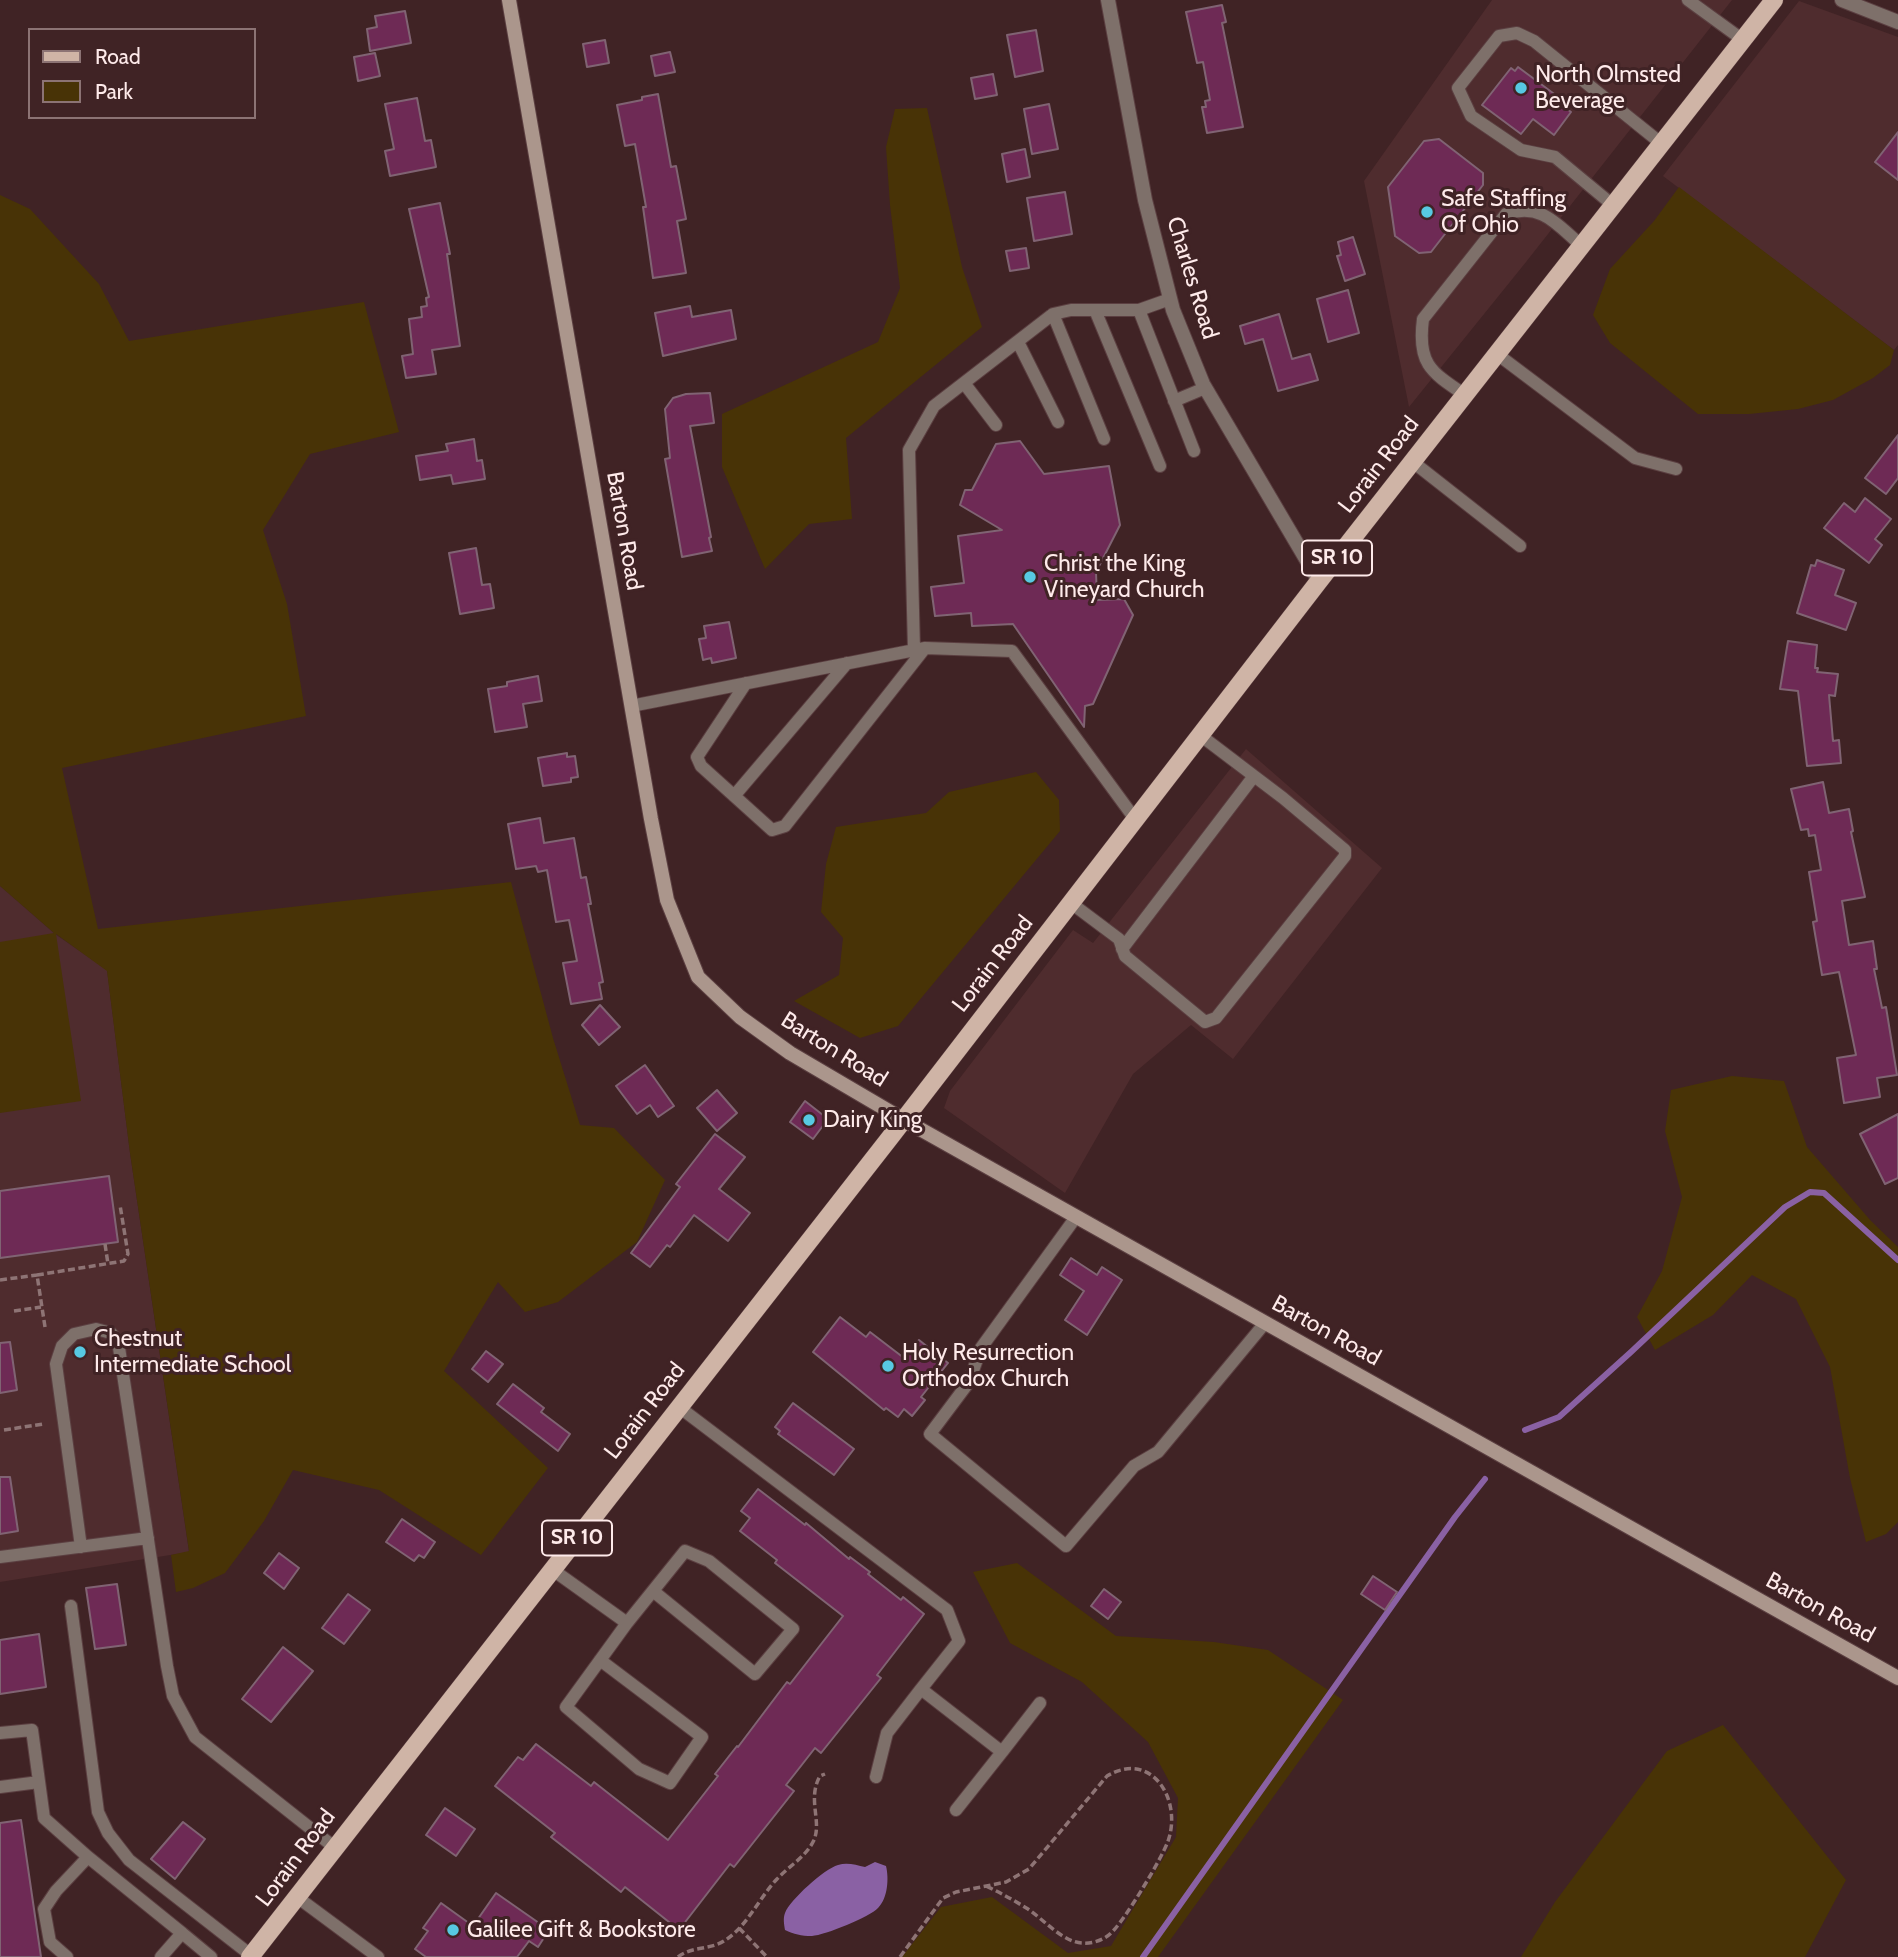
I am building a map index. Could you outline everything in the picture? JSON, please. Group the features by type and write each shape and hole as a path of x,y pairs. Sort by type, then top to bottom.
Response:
{"main road":[{"name":"Lorain Road","path":"251,1956 1774,0"}],"street":[{"name":"Barton Road","path":"509,0 667,900 698,977 740,1017 790,1053 904,1120 1898,1678"},
{"name":"Charles Road","path":"1108,0 1145,200 1170,299 1205,388 1319,581"},
{"path":"1842,0 1898,22"}],"lane":[{"path":"1688,0 1744,40"},
{"path":"1614,206 1555,157 1521,150 1471,116 1458,88 1463,78 1499,36 1517,33 1534,41 1662,144"},
{"path":"1465,395 1428,367 1421,334 1423,319 1506,214 1521,209 1542,213 1582,246"},
{"path":"746,683 697,757 701,766 772,830 785,826 919,649 909,450 934,407 1053,314 1071,310 1139,310 1170,299"},
{"path":"1095,310 1160,466"},
{"path":"1139,310 1194,451"},
{"path":"1053,314 1104,439"},
{"path":"1018,342 1058,422"},
{"path":"1497,354 1634,458 1676,469"},
{"path":"964,383 996,425"},
{"path":"1174,401 1205,388"},
{"path":"1413,462 1520,546"},
{"path":"631,706 919,649 1012,652 1135,819"},
{"path":"734,796 847,663"},
{"path":"1071,903 1119,939 1125,956 1205,1022 1216,1018 1345,856 1345,850 1200,735"},
{"path":"1122,949 1254,776"},
{"path":"1076,1217 981,1348 969,1382 930,1434 1066,1546 1134,1466 1158,1452 1265,1323"},
{"path":"81,1547 56,1364 62,1346 74,1334 96,1329 111,1333 118,1341 173,1696 195,1737 334,1847"},
{"path":"680,1407 947,1611 959,1641 887,1733 876,1777"},
{"path":"0,1556 148,1538"},
{"path":"600,1660 702,1737 670,1783 639,1769 566,1707 600,1660 627,1623 685,1551 709,1561 793,1629 755,1674 653,1591"},
{"path":"553,1570 627,1623"},
{"path":"71,1606 98,1812 108,1833 129,1860 251,1956"},
{"path":"921,1689 1002,1752"},
{"path":"956,1810 1040,1703"},
{"path":"0,1733 32,1730 44,1818 211,1957"},
{"path":"0,1787 39,1782"},
{"path":"67,1957 50,1942 44,1909 56,1891 88,1857"},
{"path":"297,1897 378,1957"},
{"path":"162,1957 182,1933"}],"path":[{"path":"0,1280 124,1261 128,1254 120,1205"},
{"path":"105,1244 108,1264"},
{"path":"37,1275 45,1327"},
{"path":"14,1311 41,1307"},
{"path":"4,1430 43,1424"},
{"path":"900,1957 943,1898 956,1892 1019,1876 1035,1864 1094,1789 1114,1772 1127,1768 1144,1770 1162,1786 1170,1808 1169,1838 1121,1922 1104,1938 1086,1944 1072,1941 1020,1904 986,1886"},
{"path":"678,1957 688,1951 720,1943 738,1928 773,1883 811,1844 817,1829 813,1804 816,1784 820,1776 825,1774"},
{"path":"738,1928 767,1957"}],"shaded area":[{"path":"1492,0 1732,0 1409,407 1364,181"},
{"path":"1799,1 1898,37 1898,345 1894,350 1663,176"},
{"path":"1246,749 1382,868 1233,1059 1191,1025 1133,1074 1065,1193 944,1108 950,1091 1073,930 1093,943"},
{"name":"Chestnut Intermediate School","path":"0,886 55,934 107,970 130,1153 189,1552 0,1582"},
{"path":"875,1862 886,1866 887,1882 884,1899 873,1912 818,1935 801,1935 785,1930 784,1917 788,1907 825,1872 841,1864 865,1867"}],"green space":[{"path":"927,108 962,267 982,327 846,438 852,519 809,524 765,569 722,467 722,414 878,342 900,288 886,147 895,109"},
{"path":"1679,187 1894,350 1890,365 1873,378 1833,400 1798,409 1749,414 1698,414 1610,343 1593,315 1610,269 1654,221"},
{"path":"0,195 30,209 99,284 129,341 364,302 399,432 310,454 263,530 287,604 306,716 62,768 98,929 511,882 553,1038 580,1125 614,1128 665,1180 637,1242 558,1302 525,1312 498,1282 444,1371 548,1468 481,1555 379,1490 293,1470 264,1521 225,1573 193,1588 176,1592 171,1555 189,1551 130,1153 107,971 56,934 81,1101 0,1113 0,942 54,933 0,886"},
{"path":"1036,772 1059,800 1060,831 898,1026 860,1038 794,1001 839,975 843,938 821,912 826,864 836,827 926,813 949,792"},
{"path":"1732,1076 1784,1081 1807,1147 1871,1221 1898,1247 1898,1522 1886,1534 1866,1542 1850,1478 1830,1367 1796,1299 1752,1275 1713,1315 1655,1350 1637,1317 1662,1271 1682,1197 1665,1131 1671,1090"},
{"path":"1017,1563 1116,1636 1214,1642 1268,1650 1343,1700 1158,1957 902,1957 941,1907 992,1897 1068,1953 1111,1946 1176,1837 1178,1798 1148,1742 1082,1682 1010,1643 973,1572"},
{"path":"1723,1725 1846,1880 1805,1957 1521,1957 1555,1902 1667,1751"}],"building":[{"path":"1222,5 1226,22 1222,23 1243,127 1207,133 1202,107 1206,107 1205,101 1210,100 1203,62 1197,63 1186,12"},
{"path":"405,11 411,43 370,51 367,29 377,27 375,16"},
{"path":"1036,30 1043,71 1015,77 1007,35"},
{"path":"605,40 609,63 587,67 583,44"},
{"path":"670,52 675,72 655,76 651,56"},
{"path":"375,53 380,76 358,81 354,57"},
{"name":"North Olmsted Beverage","path":"1518,67 1569,105 1567,109 1571,112 1554,135 1533,119 1521,134 1482,105 1511,68 1515,71"},
{"path":"993,74 997,95 975,99 971,78"},
{"path":"658,94 671,167 676,166 686,219 677,221 686,273 653,278 643,207 646,207 635,144 625,146 617,105"},
{"path":"417,98 425,141 431,140 436,167 390,176 385,151 394,149 385,104"},
{"path":"1049,104 1058,149 1032,154 1024,109"},
{"path":"1898,132 1898,180 1875,162"},
{"name":"Safe Staffing Of Ohio","path":"1439,139 1483,173 1483,185 1431,252 1419,253 1395,236 1388,187 1424,141"},
{"path":"1025,149 1030,177 1007,182 1002,154"},
{"path":"1065,192 1072,234 1034,241 1027,198"},
{"path":"440,203 450,254 447,254 460,346 432,350 436,374 406,378 402,356 413,354 409,319 422,317 421,307 427,306 426,298 429,297 409,209"},
{"path":"1353,237 1365,274 1345,281 1337,256 1341,255 1338,242"},
{"path":"1026,248 1029,268 1010,271 1006,251"},
{"path":"1348,290 1359,333 1328,342 1317,299"},
{"path":"690,306 692,317 731,310 736,339 663,356 655,313"},
{"path":"1279,314 1292,359 1310,354 1318,380 1278,391 1263,339 1245,344 1240,326"},
{"path":"710,393 714,423 690,426 712,551 682,557 665,459 670,458 665,409 673,398 686,394"},
{"path":"1898,435 1898,478 1886,494 1865,478"},
{"path":"474,439 477,461 482,460 485,479 453,484 451,475 420,480 416,456 448,451 446,444"},
{"name":"Christ the King Vineyard Church","path":"1020,441 1044,474 1109,466 1120,525 1096,572 1097,600 1124,599 1133,615 1093,704 1085,706 1084,727 1013,624 972,626 971,613 935,616 931,587 964,583 958,536 1002,530 960,505 965,490 972,490 996,444"},
{"path":"1865,498 1891,519 1875,539 1882,545 1869,563 1824,528 1844,503 1855,512"},
{"path":"476,548 482,585 490,584 494,608 460,614 449,553"},
{"path":"1817,560 1844,570 1835,595 1856,603 1846,630 1797,613 1811,565 1815,566"},
{"path":"729,622 736,658 712,663 711,658 703,660 699,639 706,638 704,626"},
{"path":"1788,641 1817,645 1817,672 1838,674 1835,696 1829,695 1833,741 1839,740 1841,763 1807,766 1798,691 1780,689"},
{"path":"538,676 542,701 523,704 527,727 495,732 488,689"},
{"path":"567,753 567,757 575,756 578,777 571,778 571,782 543,786 538,758"},
{"path":"1823,782 1829,813 1849,809 1851,832 1865,897 1842,901 1849,945 1873,941 1877,969 1874,969 1882,1008 1886,1007 1897,1075 1877,1078 1880,1097 1844,1103 1837,1058 1856,1055 1839,972 1822,975 1813,922 1817,921 1809,872 1821,870 1815,835 1809,836 1808,829 1801,830 1791,789"},
{"path":"540,818 544,843 574,838 581,878 586,877 591,904 588,904 603,982 599,983 602,999 571,1004 563,963 577,961 569,920 556,922 547,870 538,872 536,866 516,869 508,824"},
{"path":"600,1005 620,1027 599,1045 582,1025"},
{"path":"645,1065 674,1106 658,1117 650,1105 637,1114 616,1086"},
{"path":"717,1090 737,1113 717,1131 697,1108"},
{"name":"Dairy King","path":"805,1101 828,1119 813,1139 790,1122"},
{"path":"1898,1114 1898,1178 1885,1184 1860,1134"},
{"path":"715,1134 745,1157 719,1189 750,1213 728,1241 694,1215 670,1247 667,1245 650,1267 631,1253 680,1187 676,1184"},
{"path":"109,1176 118,1242 0,1258 0,1191"},
{"path":"1071,1258 1097,1275 1102,1267 1122,1280 1087,1335 1065,1320 1084,1291 1060,1275"},
{"name":"Holy Resurrection Orthodox Church","path":"840,1317 866,1337 870,1332 904,1358 919,1340 948,1363 921,1397 925,1400 912,1416 904,1409 898,1417 886,1408 884,1410 813,1352"},
{"path":"10,1342 17,1390 0,1393 0,1343"},
{"path":"486,1351 503,1364 488,1382 472,1369"},
{"path":"513,1384 544,1408 541,1412 570,1434 558,1451 497,1404"},
{"path":"793,1403 854,1449 834,1475 778,1434 780,1431 775,1427"},
{"path":"0,1477 10,1477 18,1531 0,1534"},
{"path":"758,1489 870,1572 868,1574 901,1600 903,1597 924,1614 877,1675 881,1678 821,1753 815,1748 786,1785 794,1791 734,1867 730,1864 679,1930 625,1887 621,1892 551,1837 555,1833 495,1786 518,1757 523,1760 536,1744 591,1786 594,1782 668,1840 718,1776 715,1774 843,1616 775,1563 777,1560 740,1531 750,1518 741,1511"},
{"path":"402,1519 435,1542 424,1558 419,1555 414,1561 386,1542"},
{"path":"279,1553 299,1568 284,1589 264,1573"},
{"path":"1373,1576 1397,1592 1385,1610 1361,1594"},
{"path":"117,1584 126,1645 95,1649 86,1588"},
{"path":"1104,1589 1121,1602 1108,1619 1091,1606"},
{"path":"348,1594 370,1610 344,1644 322,1628"},
{"path":"39,1634 46,1687 0,1694 0,1640"},
{"path":"283,1647 313,1671 271,1722 242,1699"},
{"path":"445,1808 475,1829 456,1856 426,1835"},
{"path":"21,1820 41,1957 0,1957 0,1823"},
{"path":"183,1822 205,1839 175,1879 151,1859"},
{"path":"496,1893 549,1930 538,1947 529,1941 517,1957 426,1957 415,1949 428,1931 423,1928 441,1903 473,1926"}],"waterway":[{"path":"1525,1430 1559,1417 1785,1207 1810,1192 1824,1193 1898,1260"},
{"path":"1143,1957 1455,1517 1485,1479"}],"place":[{"name":"North Olmsted Beverage","path":"1521,88"},
{"name":"Safe Staffing Of Ohio","path":"1427,212"},
{"name":"Christ the King Vineyard Church","path":"1030,577"},
{"name":"Dairy King","path":"809,1120"},
{"name":"Chestnut Intermediate School","path":"80,1352"},
{"name":"Holy Resurrection Orthodox Church","path":"888,1366"},
{"name":"Galilee Gift & Bookstore","path":"453,1930"}]}
